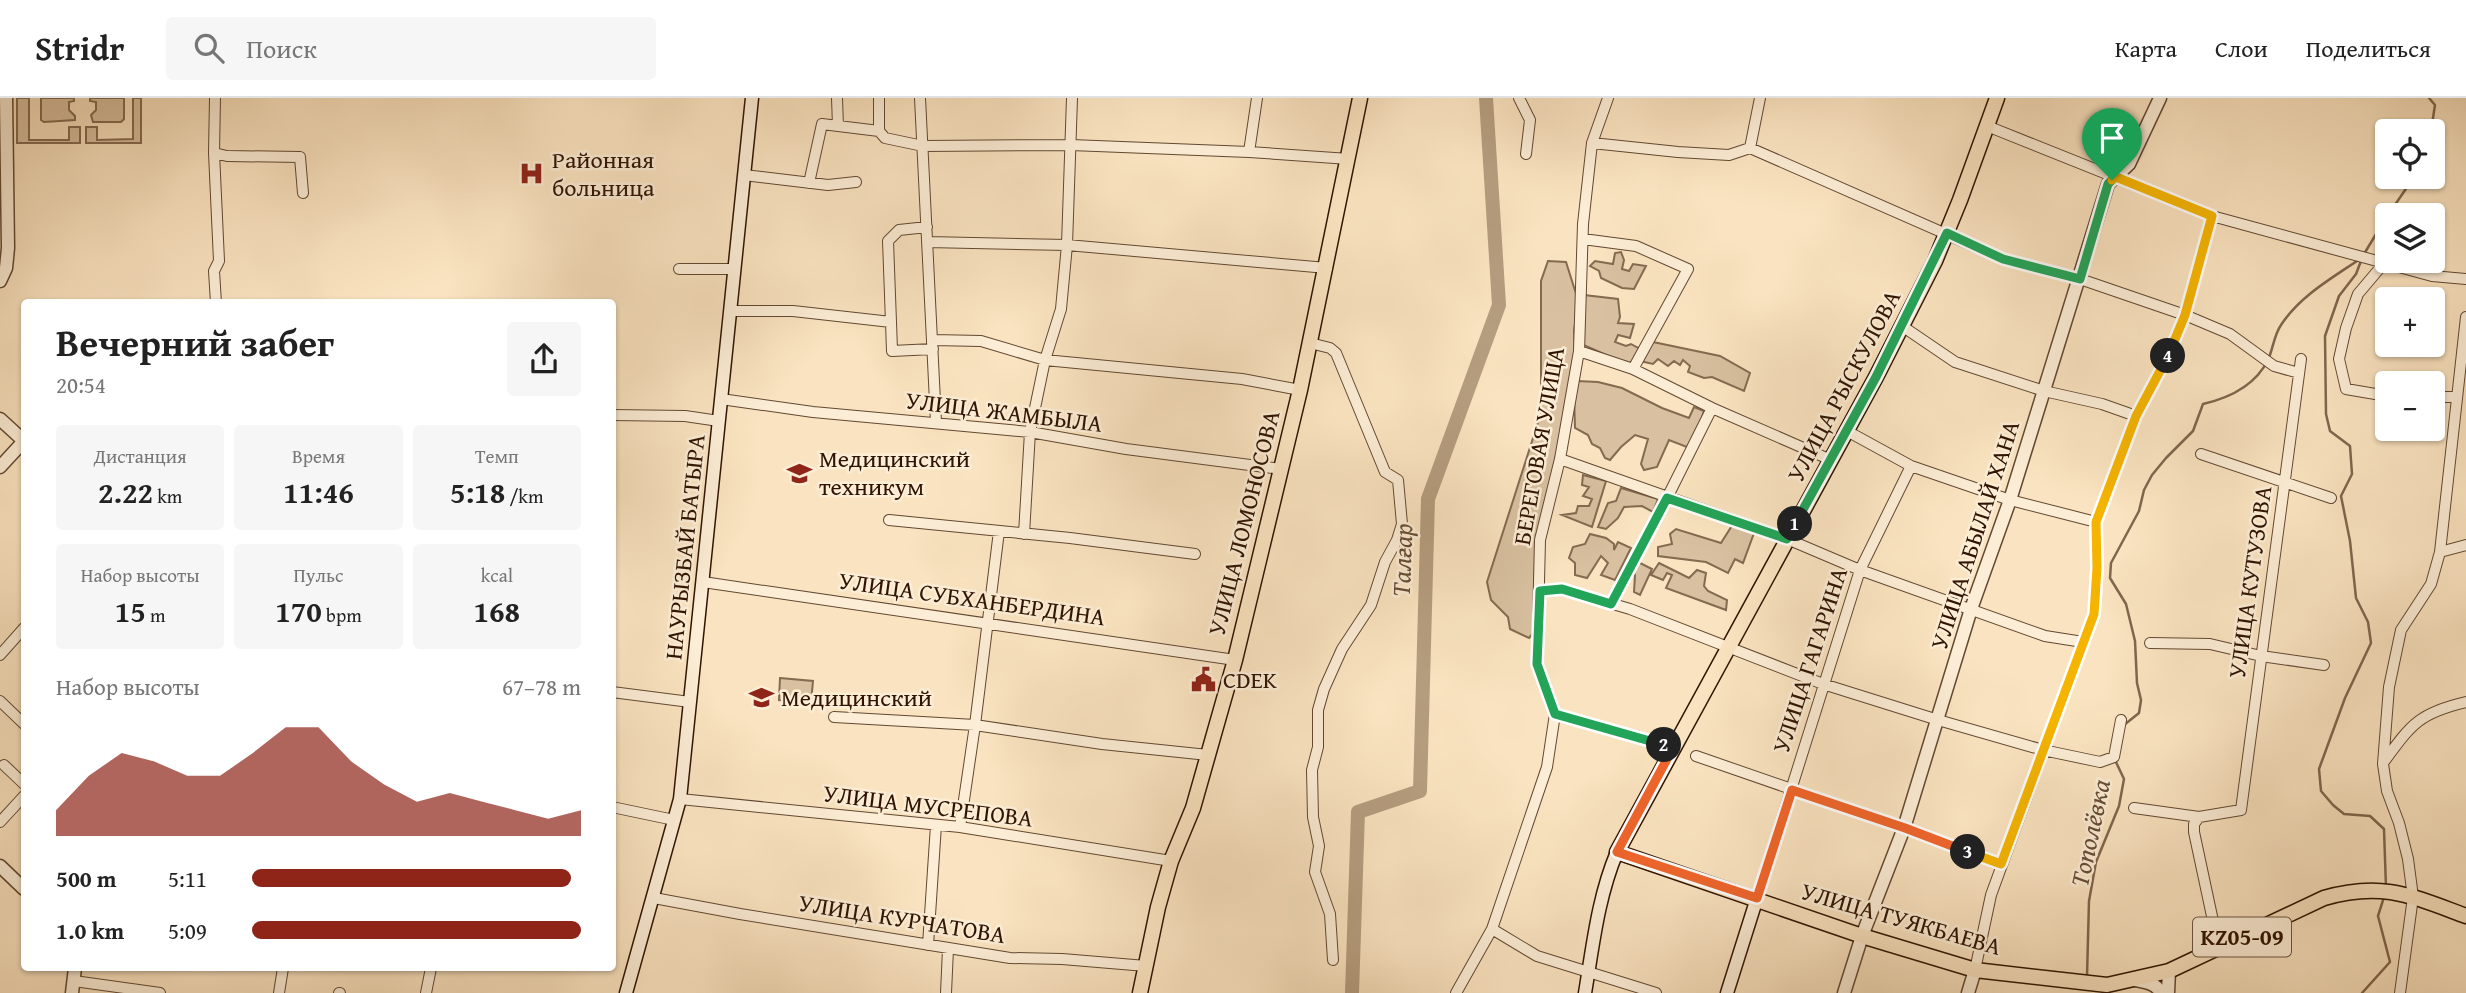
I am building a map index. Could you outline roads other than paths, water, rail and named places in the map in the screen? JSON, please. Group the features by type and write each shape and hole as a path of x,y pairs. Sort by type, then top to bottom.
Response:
{"main road":[{"name":"УЛИЦА ЛОМОНОСОВА","path":"1140,993 1158,907 1171,861 1193,808 1235,660 1300,390 1360,98"},
{"name":"УЛИЦА РЫСКУЛОВА","path":"1617,852 1902,326 1947,233 1997,98"},
{"name":"УЛИЦА ТУЯКБАЕВА","path":"1617,852 1862,936 1975,970 2107,985 2169,971 2324,898 2343,892 2375,889 2413,897"},
{"name":"KZ05-09","path":"2413,897 2466,916"}],"street":[{"path":"0,281 6,268 8,248 6,98"},
{"path":"215,98 214,153 219,261 215,271 216,299"},
{"name":"НАУРЫЗБАЙ БАТЫРА","path":"626,993 680,799 752,98"},
{"path":"837,98 838,126"},
{"path":"879,98 879,131 885,138 923,146 1071,145 1349,159"},
{"path":"920,98 936,422"},
{"path":"1024,534 1030,432 1045,360 1061,309 1072,98"},
{"path":"1249,152 1257,98"},
{"path":"1520,98 1530,120 1526,154"},
{"name":"БЕРЕГОВАЯ УЛИЦА","path":"1457,993 1492,929 1547,767 1555,714 1537,664 1540,540 1560,459 1579,351 1583,239 1592,143 1608,98"},
{"path":"1750,148 1760,98"},
{"name":"УЛИЦА АБЫЛАЙ ХАНА","path":"1844,993 1862,936 1905,828 1971,609 2010,500 2108,184 2129,164 2160,98"},
{"path":"809,183 822,124 879,131"},
{"path":"1987,126 2212,216 2375,260"},
{"path":"1592,143 1729,155 1750,148 2003,259 2080,279 2185,315 2230,334 2274,366 2299,373"},
{"path":"214,153 227,156 300,157 303,193"},
{"path":"744,175 828,185 856,182"},
{"path":"1968,993 2001,864 2094,614 2096,522 2136,416 2174,345 2212,216"},
{"path":"927,226 899,230 888,242 892,351 933,344 981,341 1045,360 1242,379 1300,390"},
{"path":"1583,239 1636,246 1688,269 1633,369"},
{"path":"928,242 1066,244 1327,268"},
{"path":"679,269 735,269"},
{"path":"2375,394 2346,389 2339,359 2346,328 2358,295 2376,273"},
{"path":"2422,273 2466,279"},
{"path":"730,311 793,311 891,322"},
{"path":"2400,993 2413,897 2408,859 2387,791 2383,764 2389,687 2401,630 2431,584 2440,552 2466,317"},
{"path":"1902,326 1955,362 2044,391 2102,404 2136,416"},
{"path":"1310,342 1330,348 1336,353 1385,472 1398,480 1402,512 1402,524 1397,540 1385,562 1371,606 1342,649 1324,689 1318,710 1318,747 1312,770 1313,817 1319,846 1315,872 1330,914 1333,960"},
{"path":"1579,351 1633,369 1712,408 1831,460"},
{"name":"УЛИЦА КУТУЗОВА","path":"2199,817 2241,810 2301,359"},
{"path":"2445,397 2456,397"},
{"name":"УЛИЦА ЖАМБЫЛА","path":"721,399 813,412 1030,432 1126,449 1281,470"},
{"path":"1611,604 1712,408"},
{"path":"616,415 685,416 719,421"},
{"path":"0,419 21,438"},
{"path":"1847,431 1911,466 2010,500 2096,522"},
{"path":"0,467 21,444"},
{"path":"2201,454 2331,498"},
{"path":"1560,459 1787,539 1860,570 2045,636 2083,642"},
{"name":"УЛИЦА ГАГАРИНА","path":"1727,993 1860,570 1911,466"},
{"path":"889,520 1195,554"},
{"path":"960,827 999,531"},
{"path":"2440,552 2466,545"},
{"name":"УЛИЦА СУБХАНБЕРДИНА","path":"703,582 1235,660"},
{"path":"1540,591 1562,589 1611,604 1730,646 1823,684 2043,750 2100,762 2114,757 2122,720"},
{"path":"0,655 21,631"},
{"path":"2150,643 2210,644 2261,656 2324,665"},
{"path":"616,693 690,702"},
{"path":"0,701 21,721"},
{"path":"2383,764 2412,725 2439,708 2466,702"},
{"path":"1555,714 1673,748"},
{"path":"834,717 975,725 1102,744 1208,755"},
{"path":"1696,756 2001,864"},
{"path":"1,765 21,782"},
{"path":"0,822 4,810 21,798"},
{"name":"УЛИЦА МУСРЕПОВА","path":"680,799 960,827 1171,861"},
{"path":"616,808 674,820"},
{"path":"2134,808 2199,817 2194,824 2194,832 2219,949"},
{"path":"928,945 936,825"},
{"name":"УЛИЦА РЫСКУЛОВА","path":"1584,993 1598,908 1617,852"},
{"path":"0,866 21,886"},
{"name":"УЛИЦА КУРЧАТОВА","path":"654,898 1010,958 1062,959 1146,967"},
{"path":"1492,929 1537,956 1656,993"},
{"path":"946,993 948,949"},
{"path":"279,993 283,971"},
{"path":"426,993 430,971"},
{"path":"2168,993 2169,971"},
{"path":"74,980 131,991 160,993"},
{"path":"2135,980 2159,988 2161,993"}],"waterway":[{"name":"Талғар","path":"1352,993 1358,812 1420,791 1428,499 1499,305 1486,98"},
{"path":"2429,98 2435,105 2433,119"},
{"path":"2396,203 2406,189"},
{"path":"2364,254 2375,236"},
{"name":"Тополёвка","path":"2124,725 2139,713 2141,700 2137,683 2135,641 2126,604 2110,578 2111,563 2139,511 2144,490 2166,458 2193,431 2203,404 2232,394 2249,384 2263,369 2279,329 2297,305 2360,259"},
{"path":"2361,261 2356,274 2339,296 2325,336 2326,414 2330,431 2350,446 2352,474 2341,496 2350,541 2356,598 2368,622 2371,643 2345,698 2319,769 2321,791 2333,805 2344,814 2370,816 2384,829 2386,888"},
{"name":"Тополёвка","path":"2087,976 2089,901 2096,862 2119,806 2124,779 2115,760"},
{"path":"2362,993 2390,962 2378,916 2384,897"}],"place":[{"name":"Районная больница","path":"532,174"},
{"name":"Медицинский техникум","path":"799,473"},
{"name":"CDEK","path":"1203,680"},
{"name":"Медицинский","path":"761,698"}]}
